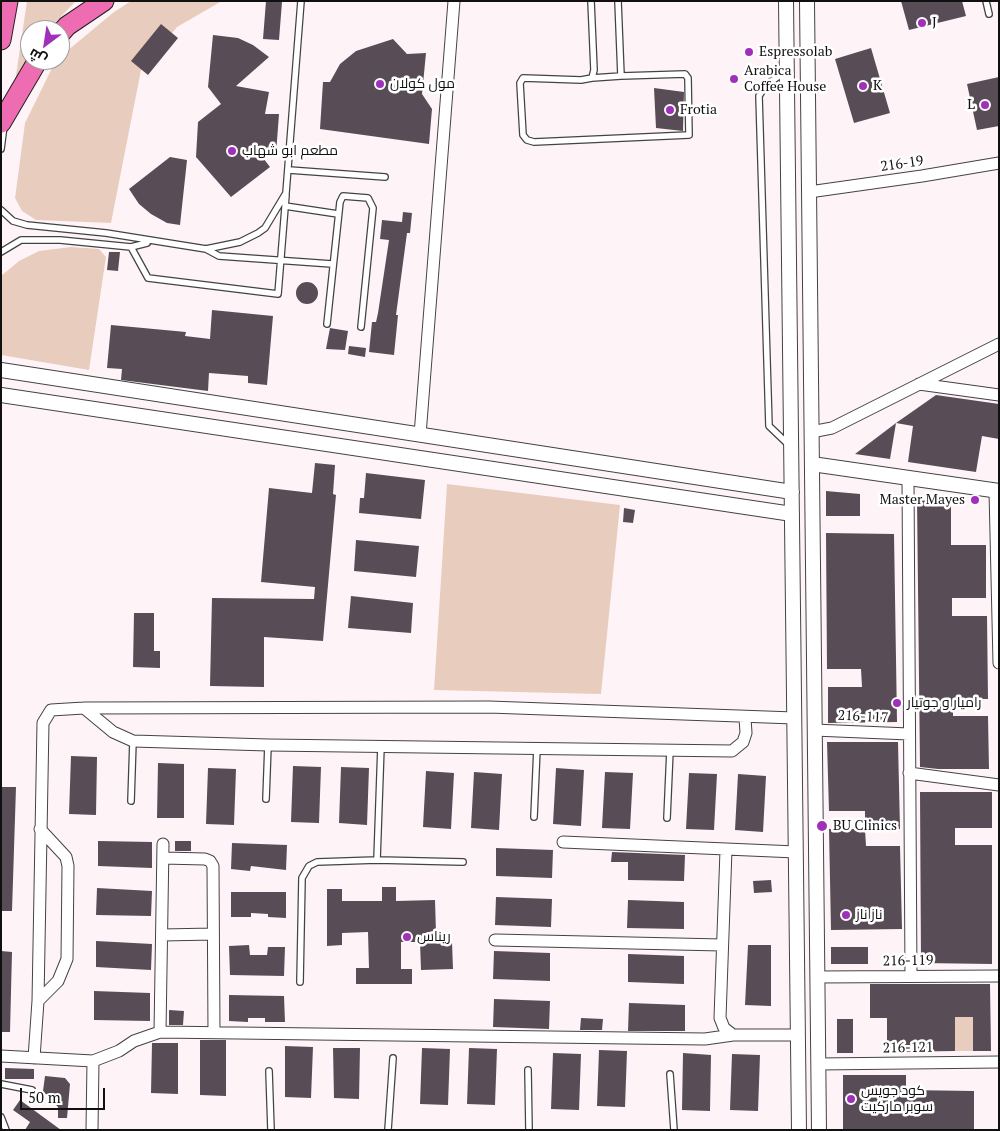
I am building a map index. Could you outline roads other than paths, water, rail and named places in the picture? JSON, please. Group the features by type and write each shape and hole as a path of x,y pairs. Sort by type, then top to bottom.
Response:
{"highway":[{"path":"1,40 8,1"},
{"path":"70,24 104,1"},
{"path":"3,119 32,70"}],"street":[{"path":"420,434 454,1"},
{"path":"786,1 799,1130"},
{"path":"807,2 818,1130"},
{"name":"216-19","path":"809,192 999,163"},
{"path":"812,432 832,428 999,344"},
{"path":"1,370 792,492"},
{"path":"919,384 999,395"},
{"path":"1,395 792,514"},
{"path":"812,464 997,491 999,663"},
{"path":"908,478 911,976"},
{"path":"793,626 814,627"},
{"path":"34,1058 38,1001 43,723 51,710 84,708 489,707 745,718 794,718"},
{"path":"84,708 113,732 132,742 268,745 732,751 743,742 746,733 745,718"},
{"name":"216-117","path":"814,730 909,734"},
{"path":"910,773 999,785"},
{"path":"38,1001 58,981 67,959 68,866 66,857 40,829"},
{"path":"563,842 796,852"},
{"path":"160,1032 163,844"},
{"path":"726,850 720,1018 724,1028 733,1035"},
{"path":"163,858 205,859 210,861 213,866 214,1032"},
{"path":"162,935 213,934"},
{"path":"495,940 722,945"},
{"name":"216-119","path":"817,977 999,976"},
{"path":"1,1056 94,1062 119,1051 134,1041 160,1032 705,1039 733,1035 798,1035"},
{"path":"92,1130 94,1062"},
{"name":"216-121","path":"818,1064 999,1062"}],"lane":[{"path":"131,247 148,278 278,294 301,1"},
{"path":"591,1 594,70 592,78"},
{"path":"618,1 621,76"},
{"path":"986,1 989,14"},
{"path":"686,74 688,78 689,135 534,142 527,140 523,135 520,83 523,78 582,80 621,76 686,74"},
{"path":"786,74 779,76 766,86 759,96 769,426 781,440 791,447"},
{"path":"1,149 3,119"},
{"path":"289,170 385,177"},
{"path":"1,210 13,221 27,225 106,234 206,249 240,242 258,233 265,228 286,192"},
{"path":"327,324 340,202 343,196 368,198 373,208 361,327"},
{"path":"285,206 338,214"},
{"path":"1,252 21,240 40,239 131,247 152,242"},
{"path":"206,249 219,256 281,262 332,264"},
{"path":"131,801 132,742"},
{"path":"266,799 268,745"},
{"path":"377,860 381,746"},
{"path":"534,817 537,748"},
{"path":"667,818 670,750"},
{"path":"300,982 302,878 304,871 317,862 377,860 463,862"},
{"path":"388,1130 393,1058"},
{"path":"528,1070 529,1130"},
{"path":"269,1071 271,1130"},
{"path":"670,1074 674,1130"},
{"path":"1,1084 32,1090"},
{"path":"1,1117 6,1130"}],"place":[{"name":"J","path":"922,23"},
{"name":"Espressolab","path":"749,52"},
{"name":"Arabica Coffee House","path":"734,79"},
{"name":"مول كولان","path":"380,84"},
{"name":"K","path":"863,86"},
{"name":"L","path":"985,105"},
{"name":"Frotia","path":"670,110"},
{"name":"مطعم ابو شهاب","path":"232,151"},
{"name":"Master Mayes","path":"975,500"},
{"name":"رامیار و جوتیار","path":"897,703"},
{"name":"BU Clinics","path":"822,826"},
{"name":"ناز ناز","path":"846,915"},
{"name":"ريناس","path":"407,937"},
{"name":"كود جويس سوبر ماركيت","path":"851,1099"}]}
